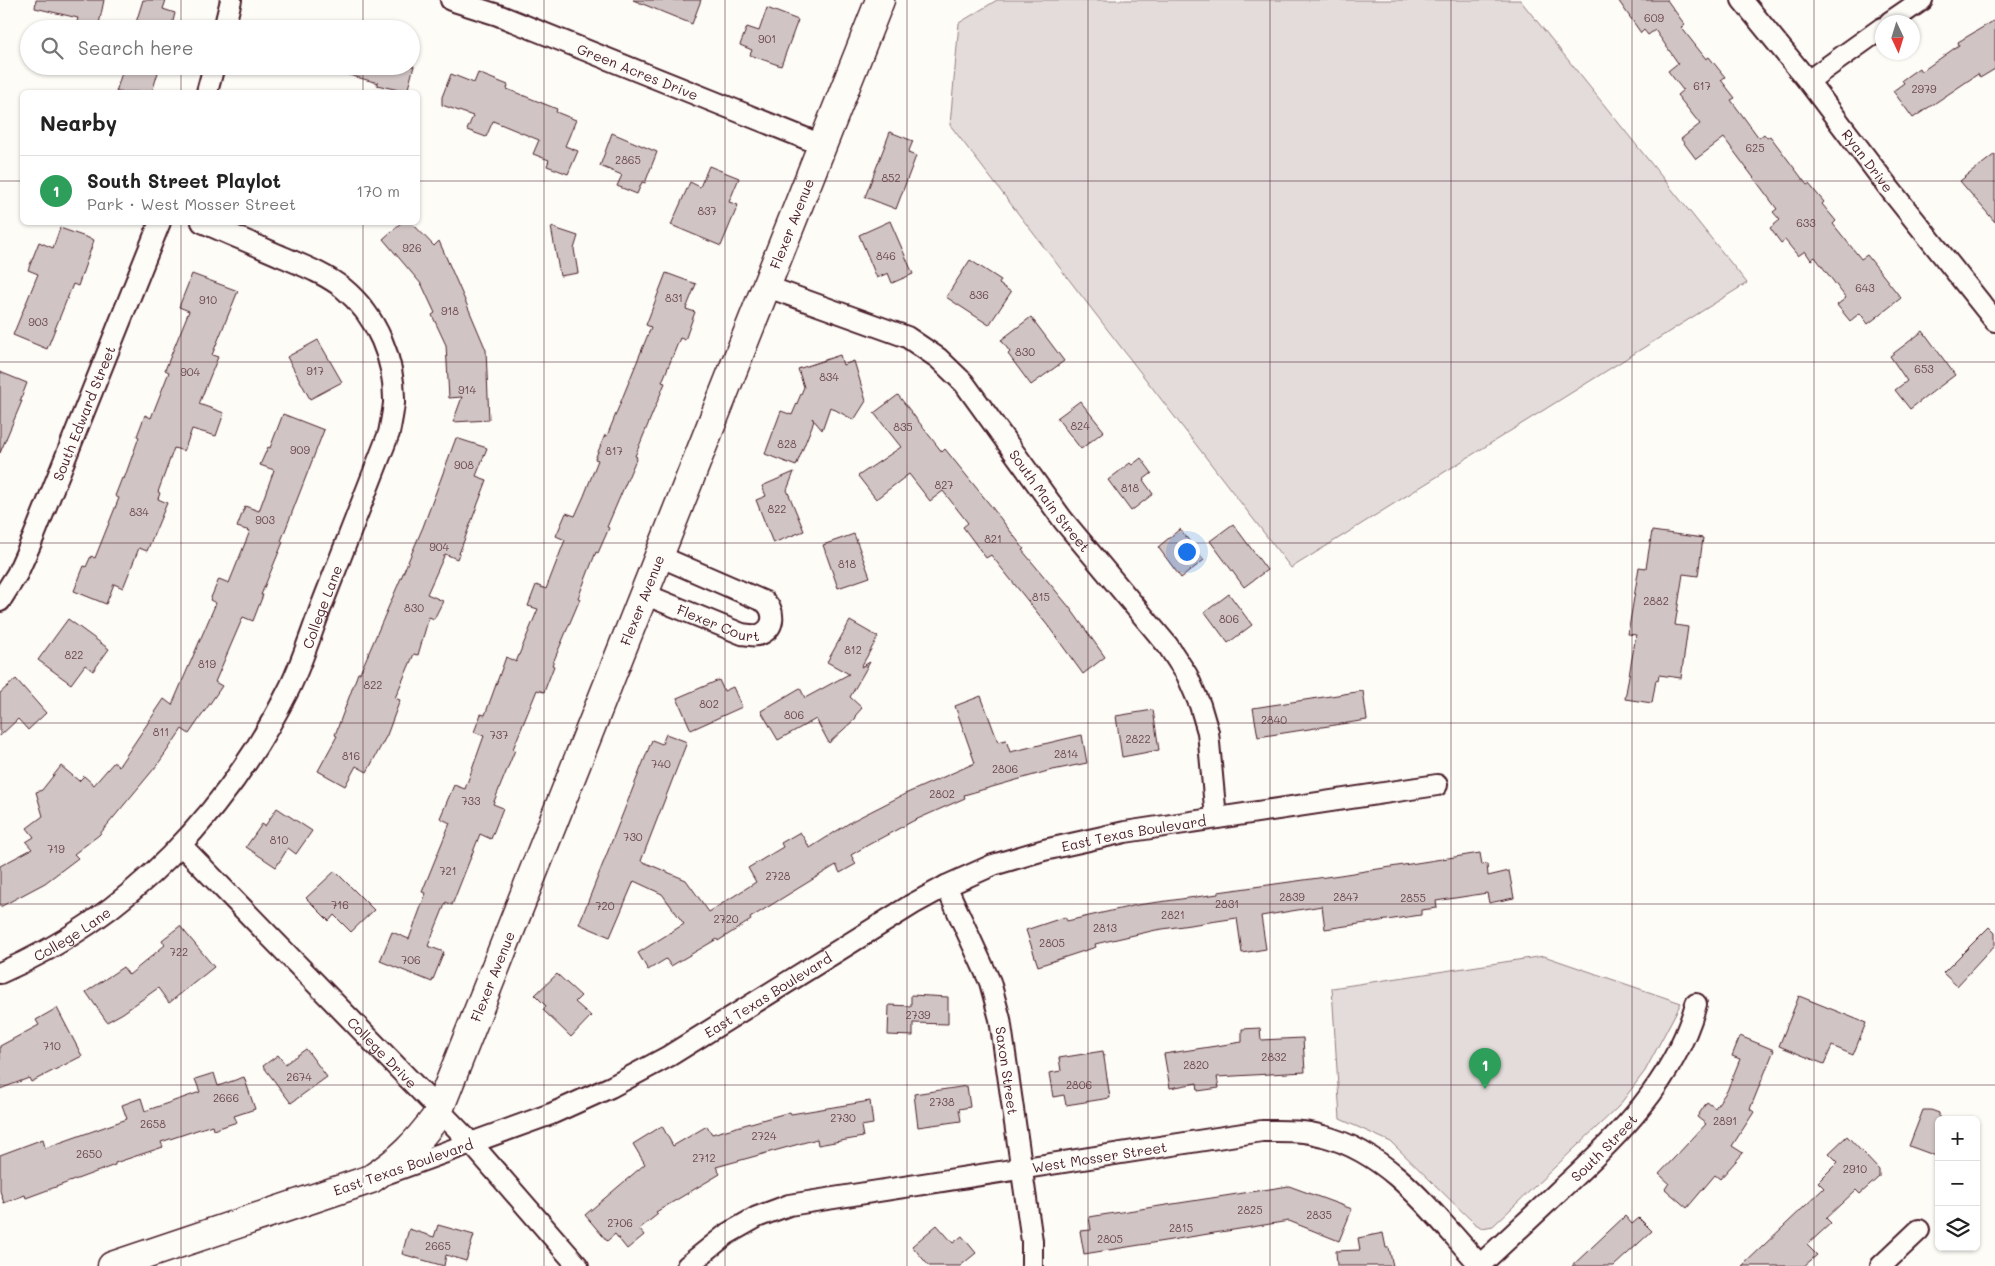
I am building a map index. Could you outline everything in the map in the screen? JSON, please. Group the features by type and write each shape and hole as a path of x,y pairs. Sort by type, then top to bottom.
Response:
{"street":[{"path":"226,20 231,0"},
{"name":"Green Acres Drive","path":"452,0 498,15 822,145"},
{"name":"Flexer Avenue","path":"372,1179 395,1163 416,1144 440,1110 765,286 880,0"},
{"name":"Ryan Drive","path":"1742,0 1808,81 1889,188 1995,321"},
{"path":"1900,15 1922,0"},
{"path":"1808,81 1875,33"},
{"path":"208,90 212,75"},
{"name":"South Edward Street","path":"0,601 17,574 34,536 159,225"},
{"name":"College Lane","path":"0,973 68,938 113,907 155,871 181,845 215,805 256,748 290,686 389,433 394,404 393,380 388,356 377,329 364,309 343,288 319,272 209,225"},
{"name":"South Main Street","path":"765,286 907,337 938,358 964,383 1063,520 1168,646 1187,675 1200,705 1208,732 1216,818"},
{"name":"Flexer Court","path":"644,594 742,634 753,636 762,634 769,628 772,622 770,607 765,602 659,556"},
{"name":"East Texas Boulevard","path":"112,1266 472,1144 551,1114 611,1087 661,1061 913,904 946,886 993,865 1044,850 1125,832 1436,785"},
{"name":"College Drive","path":"181,845 440,1110 578,1266"},
{"name":"Saxon Street","path":"946,886 990,982 1000,1019 1032,1241 1032,1266"},
{"name":"South Street","path":"1480,1266 1606,1148 1635,1116 1660,1081 1681,1044 1696,1004"},
{"name":"West Mosser Street","path":"687,1266 727,1234 757,1217 788,1205 1262,1131 1293,1131 1322,1135 1351,1145 1377,1160 1401,1179 1480,1266"},
{"path":"1881,1266 1919,1230"}],"shaded area":[{"path":"997,0 1520,0 1747,283 1291,568 950,125 959,23"},
{"path":"1544,956 1681,1003 1645,1071 1618,1107 1493,1226 1482,1228 1474,1223 1391,1142 1340,1119 1332,988"}],"building":[{"path":"36,0 104,0 100,20 77,20 78,18 35,8"},
{"path":"143,0 166,0 163,9 175,13 173,20 137,20"},
{"path":"633,0 701,0 692,24"},
{"path":"1618,0 1667,0 1685,25 1681,27 1706,59 1709,57 1725,77 1721,80 1735,98 1731,100 1759,138 1764,134 1767,138 1770,136 1807,185 1809,184 1824,202 1822,204 1836,221 1833,224 1861,259 1867,255 1901,298 1868,324 1860,313 1850,321 1837,305 1846,298 1815,257 1811,260 1805,251 1798,256 1785,240 1781,243 1770,228 1780,220 1773,212 1777,209 1724,138 1696,159 1681,139 1700,124 1677,95 1683,90 1668,71 1678,63 1655,30 1648,35 1644,30 1641,33"},
{"path":"767,8 798,20 781,66 750,55 752,50 740,45 747,27 759,31"},
{"path":"1995,20 1995,69 1980,78 1978,74 1913,118 1893,91 1904,83 1902,80 1919,68 1921,72 1959,45 1958,42"},
{"path":"478,73 508,85 507,89 557,109 556,112 576,120 565,146 578,151 568,174 547,166 549,160 533,154 539,140 493,121 486,137 467,130 473,116 442,105 442,97 451,74 474,83"},
{"path":"121,75 157,75 153,90 117,90"},
{"path":"349,75 412,75 408,90 377,85 378,83"},
{"path":"890,132 913,141 908,153 916,156 896,209 865,197"},
{"path":"612,133 657,152 645,183 642,182 637,194 617,186 622,175 600,166"},
{"path":"1995,154 1995,222 1960,181"},
{"path":"709,166 739,178 729,202 738,205 721,246 671,225 690,182 700,187"},
{"path":"890,221 913,274 892,283 888,273 877,278 859,235"},
{"path":"399,225 414,225 434,246 439,241 486,350 489,420 453,422 462,397 449,398 446,345 432,315 435,313 422,285 383,239"},
{"path":"551,227 578,236 574,249 578,273 560,276"},
{"path":"60,228 94,240 78,286 73,284 47,349 13,335 38,274 28,270 39,242 53,248"},
{"path":"970,260 1001,280 999,284 1011,292 989,325 946,297"},
{"path":"666,273 696,284 686,309 695,312 685,340 680,338 662,382 665,383 635,456 637,457 607,527 609,528 598,553 596,552 578,598 580,599 552,665 554,666 544,692 537,690 513,749 515,750 493,804 503,808 491,839 480,834 452,905 446,902 428,946 444,952 432,982 380,961 392,932 409,939 426,893 422,892 450,823 440,818 454,785 465,789 484,736 474,732 481,714 485,715 506,657 516,662 538,609 528,606 536,585 546,589 565,540 556,536 566,513 575,516 584,496 598,460 595,459 605,435 607,436 651,327 646,325"},
{"path":"192,274 238,291 212,355 218,357 199,404 224,413 216,436 192,429 184,451 174,448 158,492 160,493 158,499 167,503 147,551 139,548 123,588 114,584 106,604 74,591 84,566 86,567 91,556 95,558 119,498 115,496 122,478 124,479 145,415 151,418 169,372 165,370 189,311 179,307"},
{"path":"1031,317 1064,361 1031,385 1008,354 1010,352 1001,340"},
{"path":"1923,331 1955,375 1910,409 1895,390 1907,381 1890,356"},
{"path":"318,340 342,382 310,399 287,357"},
{"path":"840,355 843,365 854,361 866,401 854,420 830,407 822,430 812,418 814,421 796,466 765,454 781,411 792,415 804,387 798,369"},
{"path":"0,372 27,383 20,401 22,401 0,453"},
{"path":"898,395 942,452 945,449 991,506 1024,549 1022,550 1070,608 1105,657 1083,674 1048,626 991,555 986,558 963,527 968,523 943,491 930,501 909,474 876,499 858,476 901,447 874,413"},
{"path":"1080,401 1104,431 1081,449 1057,418"},
{"path":"283,414 324,430 281,541 283,542 261,595 263,595 253,621 243,617 215,682 222,686 189,734 182,729 158,764 99,835 74,854 78,858 45,883 0,907 0,866 32,849 26,842 34,837 27,828 43,816 36,792 42,790 61,766 79,781 84,776 94,785 114,762 119,766 164,699 172,705 216,603 210,600 219,579 229,583 250,531 237,527 245,506 259,511 274,470 260,465 268,447 270,448"},
{"path":"456,438 487,448 476,476 487,480 457,559 445,554 427,594 443,601 434,619 429,617 418,655 414,654 395,698 400,700 387,735 367,772 356,766 345,786 318,771 337,736 335,735 358,673 360,673 423,527"},
{"path":"1141,458 1152,473 1143,480 1153,494 1131,511 1108,480 1130,463 1132,465"},
{"path":"794,472 787,490 804,531 773,543 756,500 766,496 762,486"},
{"path":"1233,524 1267,570 1244,587 1210,541"},
{"path":"1180,529 1204,560 1181,578 1158,547"},
{"path":"1652,531 1703,538 1698,576 1683,574 1675,625 1688,627 1681,678 1659,675 1658,681 1656,680 1652,703 1625,699 1636,635 1628,634 1639,567 1646,568"},
{"path":"854,534 870,577 838,588 823,545"},
{"path":"1229,594 1252,625 1228,643 1205,612"},
{"path":"68,619 109,649 93,671 85,665 71,684 38,660"},
{"path":"850,621 878,637 861,667 870,662 850,697 862,708 855,716 856,718 829,743 816,719 778,740 761,711 800,688 805,698 849,674 827,662"},
{"path":"16,679 46,713 28,730 18,719 0,736 0,693"},
{"path":"719,680 724,691 733,687 742,707 691,730 677,698"},
{"path":"1363,691 1367,720 1258,737 1253,708"},
{"path":"981,696 998,742 1006,740 1010,752 1082,735 1087,763 1048,771 964,795 965,798 913,821 868,845 851,855 856,864 840,873 836,865 750,918 751,920 718,941 717,939 671,966 666,959 648,970 638,953 684,924 662,894 634,881 610,937 579,924 652,740 662,744 666,734 687,742 641,861 686,880 709,912 756,882 748,868 783,847 781,843 800,832 810,848 854,820 905,794 975,763 955,706"},
{"path":"1153,710 1159,750 1122,757 1116,716"},
{"path":"277,808 312,831 296,854 288,848 276,867 246,847 262,824 265,826"},
{"path":"1480,853 1482,865 1487,864 1488,876 1509,871 1514,898 1489,903 1487,893 1436,901 1437,908 1421,910 1421,915 1325,929 1322,906 1261,916 1266,949 1242,953 1237,918 1156,930 1095,944 1096,947 1038,966 1026,930 1065,917 1067,921 1137,905"},
{"path":"335,871 374,910 351,932 334,915 329,921 306,898"},
{"path":"180,926 214,967 169,1003 158,988 107,1022 86,992 123,967 129,975 165,945 162,940"},
{"path":"1989,927 1995,933 1995,945 1957,986 1943,973"},
{"path":"557,974 581,996 575,1002 591,1016 571,1037 543,1010 546,1006 535,995"},
{"path":"911,995 948,997 948,1024 913,1023 913,1036 888,1035 889,1005 911,1006"},
{"path":"1799,996 1866,1023 1853,1055 1832,1046 1824,1064 1779,1046"},
{"path":"57,1008 82,1056 31,1082 29,1078 0,1089 0,1046 39,1025 36,1020"},
{"path":"1260,1028 1261,1040 1303,1038 1305,1072 1217,1077 1219,1088 1198,1091 1197,1083 1170,1088 1164,1054 1242,1042 1242,1029"},
{"path":"1740,1036 1774,1050 1750,1109 1754,1112 1732,1146 1743,1153 1720,1179 1715,1175 1687,1208 1665,1189 1669,1183 1659,1174 1706,1124 1697,1117 1707,1102 1715,1108 1727,1091 1740,1059 1732,1056"},
{"path":"306,1049 327,1077 291,1103 263,1066 278,1055 285,1064"},
{"path":"1103,1051 1110,1098 1066,1105 1064,1095 1053,1097 1049,1073 1061,1071 1059,1058"},
{"path":"214,1073 218,1086 244,1077 255,1109 234,1116 237,1122 213,1130 212,1125 161,1142 163,1147 115,1163 115,1165 26,1198 25,1195 4,1203 0,1191 0,1155 43,1139 45,1148 127,1119 122,1105 141,1098 145,1111 200,1092 195,1079"},
{"path":"967,1086 970,1107 959,1109 961,1121 918,1127 914,1094"},
{"path":"870,1101 873,1124 861,1126 863,1137 818,1145 817,1139 716,1167 720,1174 656,1212 658,1214 639,1229 644,1235 627,1249 615,1234 607,1241 585,1215 645,1164 633,1144 662,1126 673,1146 707,1126 712,1134 790,1112 791,1114"},
{"path":"1923,1110 1939,1113 1939,1116 1935,1116 1935,1156 1909,1146"},
{"path":"1847,1136 1879,1170 1879,1177 1860,1194 1856,1190 1826,1218 1831,1223 1807,1245 1817,1255 1804,1266 1742,1266 1824,1188 1818,1182 1838,1162 1829,1153"},
{"path":"1289,1186 1352,1209 1339,1241 1289,1221 1084,1254 1080,1231 1091,1230 1089,1217"},
{"path":"1625,1216 1632,1224 1639,1218 1652,1231 1614,1266 1572,1266"},
{"path":"438,1225 474,1235 466,1261 446,1255 444,1266 402,1254 409,1229 434,1237"},
{"path":"937,1225 953,1243 962,1236 976,1253 960,1266 929,1266 912,1246"},
{"path":"1383,1233 1393,1266 1337,1266 1336,1251 1360,1250 1358,1238"}],"place":[{"name":"South Street Playlot","path":"1485,1089"}]}
